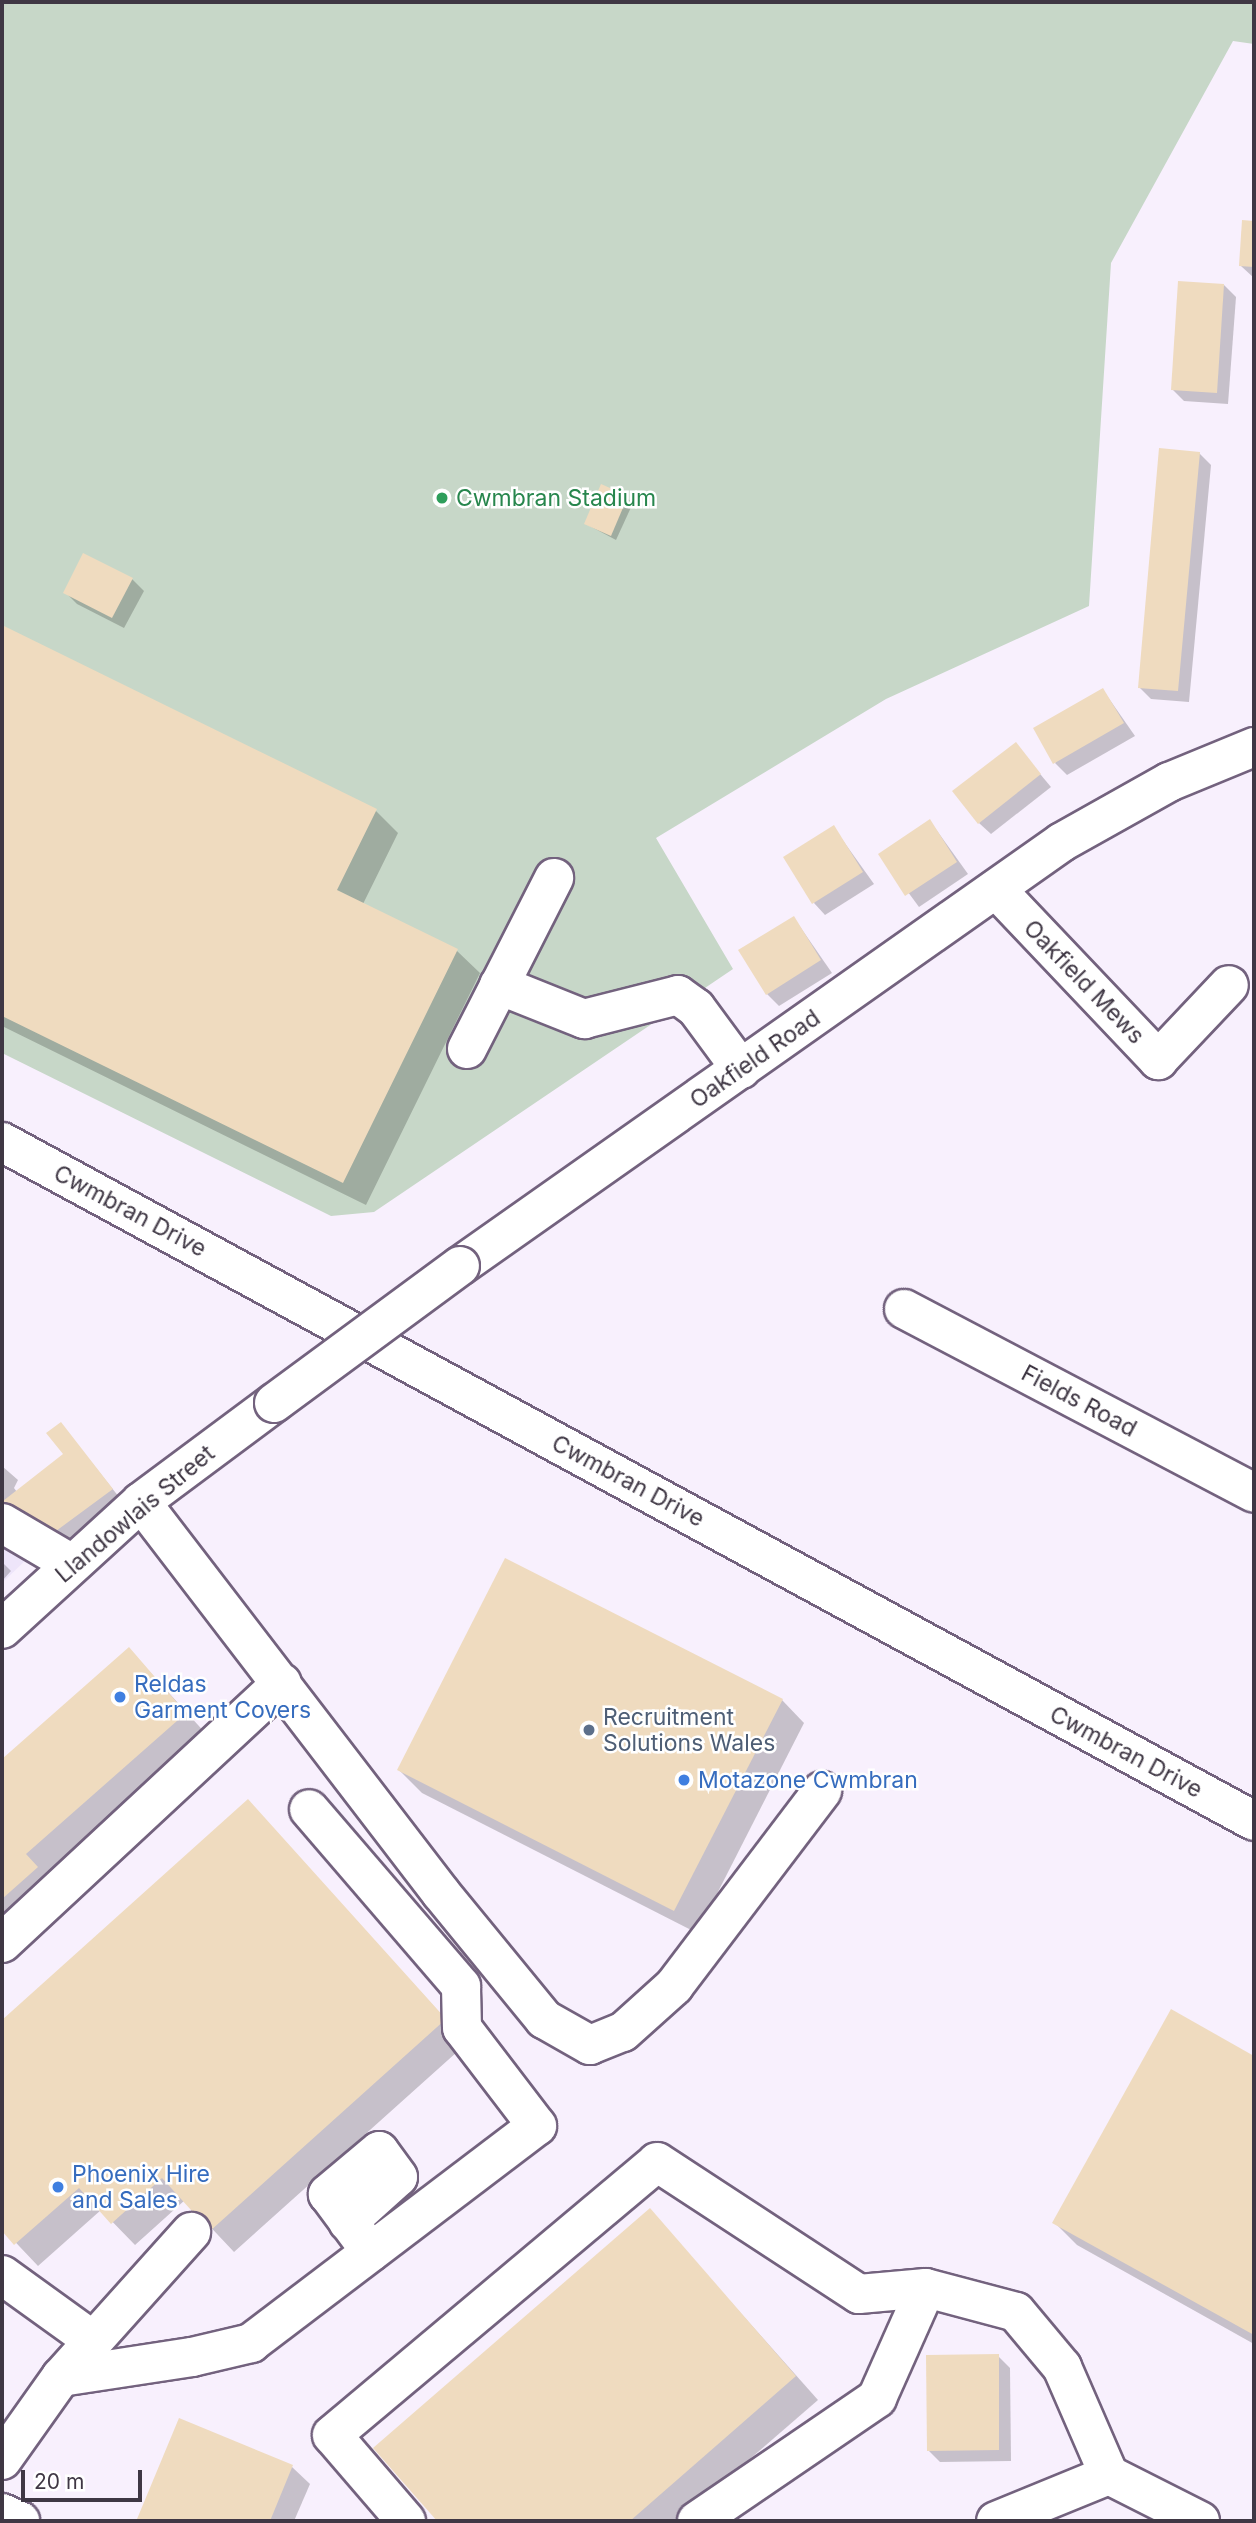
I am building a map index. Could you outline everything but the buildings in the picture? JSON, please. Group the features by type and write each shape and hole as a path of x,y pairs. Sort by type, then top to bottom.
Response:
{"street":[{"name":"Oakfield Road","path":"274,1403 460,1266 996,889 1122,806 1254,747"},
{"path":"467,1049 554,878"},
{"name":"Oakfield Mews","path":"996,889 1158,1060 1229,985"},
{"path":"499,985 584,1019 678,995 696,1008 740,1069"},
{"name":"Cwmbran Drive","path":"2,1142 1254,1821"},
{"name":"Fields Road","path":"904,1309 1254,1493"},
{"name":"Llandowlais Street","path":"2,1629 141,1503 274,1403"},
{"path":"141,1503 282,1683 441,1894 544,2019 590,2045 623,2032 674,1986 822,1791"},
{"path":"2,1522 72,1564"},
{"path":"2,1943 282,1683"},
{"path":"61,2376 192,2357 251,2343 537,2126 462,2028 461,1986 309,1809"},
{"path":"406,2521 332,2435 657,2162 859,2294 926,2288 1016,2312 1062,2367 1109,2475 1200,2521"},
{"path":"348,2222 371,2252"},
{"path":"2,2460 61,2376 191,2232"},
{"path":"2,2274 92,2340"},
{"path":"697,2521 877,2398 926,2288"},
{"path":"996,2521 1109,2475"},
{"path":"2,2513 20,2521"}],"shaded area":[{"path":"2,1500 56,1531 2,1583"}],"green space":[{"name":"Cwmbran Stadium","path":"2,2 1254,2 1254,44 1233,41 1111,263 1089,606 886,699 656,838 733,969 374,1212 331,1216 2,1053"}],"place":[{"name":"Cwmbran Stadium","path":"442,498"},
{"name":"Reldas Garment Covers","path":"120,1697"},
{"name":"Recruitment Solutions Wales","path":"589,1730"},
{"name":"Motazone Cwmbran","path":"684,1780"},
{"name":"Phoenix Hire and Sales","path":"58,2187"}]}
